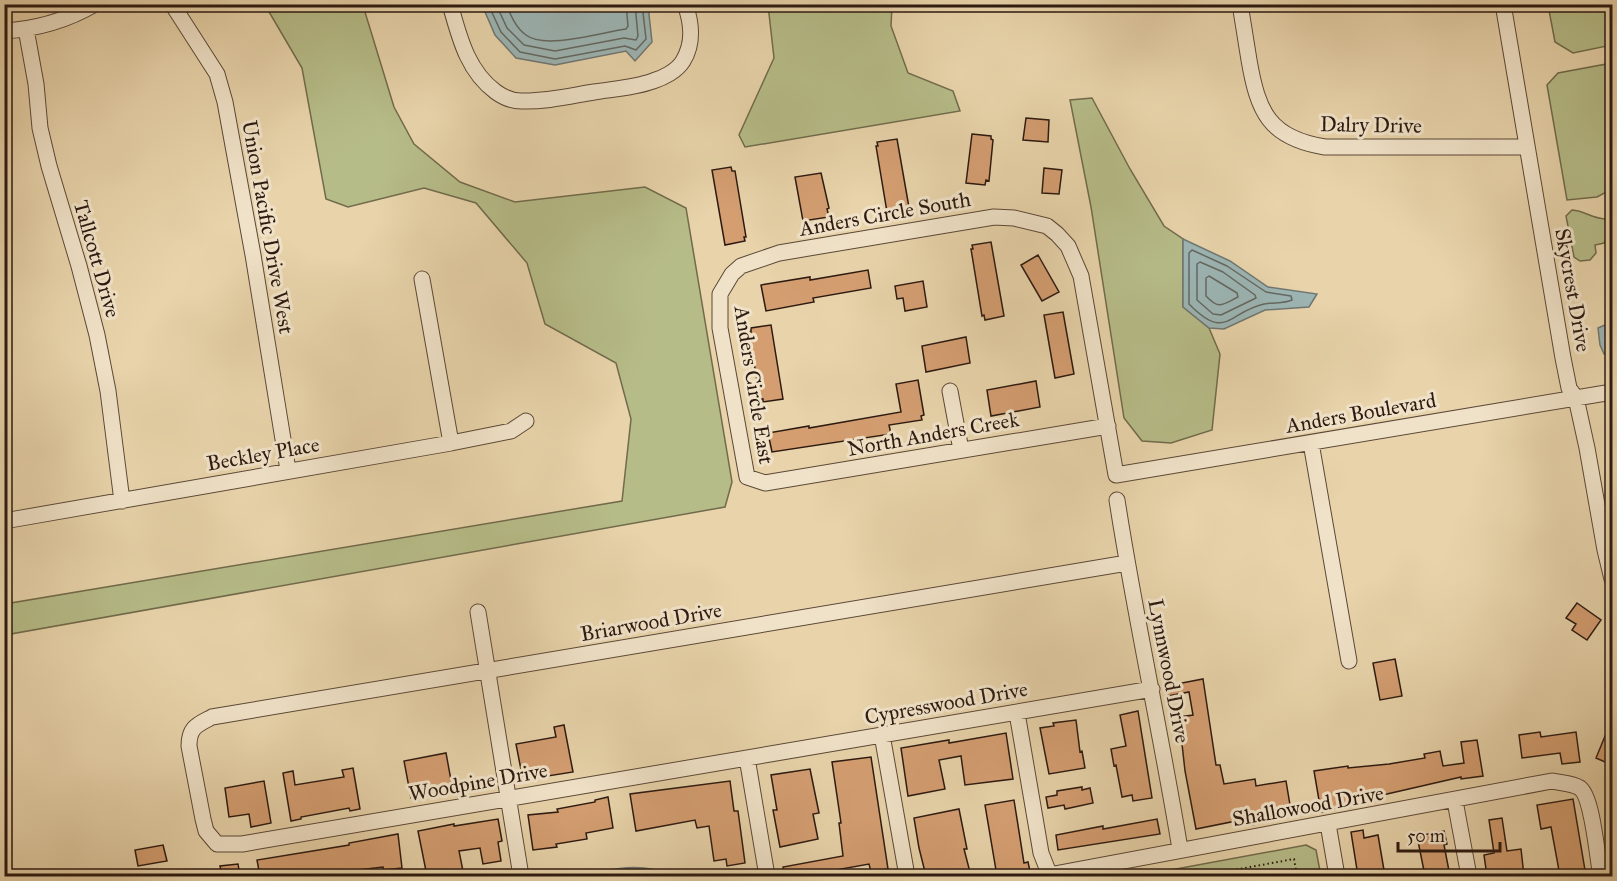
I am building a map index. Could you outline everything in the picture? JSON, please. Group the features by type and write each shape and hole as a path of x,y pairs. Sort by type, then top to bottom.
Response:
{"street":[{"path":"4,31 62,21 95,4"},
{"name":"Union Pacific Drive West","path":"172,4 217,74 225,102 288,470"},
{"path":"450,4 459,36 473,68 482,81 497,93 519,101 536,101 627,87 651,82 666,75 682,63 691,46 691,30 685,4"},
{"name":"Dalry Drive","path":"1240,4 1254,90 1261,109 1276,127 1294,139 1325,147 1527,147"},
{"name":"Skycrest Drive","path":"1503,4 1563,358 1569,388 1576,398 1612,579"},
{"name":"Tallcott Drive","path":"26,29 36,84 40,128 97,335 108,391 122,501"},
{"name":"Anders Circle South","path":"725,283 741,266 779,253 994,217 1014,218 1047,226 1068,246 1081,276 1108,426"},
{"path":"422,279 452,443"},
{"name":"Anders Circle East","path":"725,283 720,294 720,328 747,477 765,483"},
{"path":"950,391 961,450"},
{"name":"Anders Boulevard","path":"1108,426 1116,475 1612,392"},
{"name":"Beckley Place","path":"4,521 452,443 511,430 526,421"},
{"name":"North Anders Creek","path":"765,483 1108,426"},
{"path":"1311,443 1349,661"},
{"name":"Lynnwood Drive","path":"1117,500 1180,849"},
{"name":"Briarwood Drive","path":"217,844 206,831 189,746 189,736 195,725 212,717 1127,563"},
{"path":"478,612 521,876"},
{"name":"Cypresswood Drive","path":"747,758 1152,689"},
{"path":"1017,712 1041,853 1049,876"},
{"path":"882,735 907,876"},
{"path":"747,758 767,876"},
{"name":"Woodpine Drive","path":"217,844 242,844 747,758"},
{"name":"Shallowood Drive","path":"1049,876 1180,849 1455,801 1552,781 1581,789 1587,799 1601,876"},
{"path":"1455,801 1469,876"},
{"path":"1328,824 1337,876"}],"path":[{"path":"1201,876 1294,860 1297,876"}],"green space":[{"path":"265,5 359,5 365,12 394,107 414,144 460,182 515,202 645,187 686,208 732,482 725,507 5,635 5,604 622,501 631,419 616,363 545,324 527,263 476,203 424,188 348,207 326,199 302,68"},
{"path":"768,5 892,5 891,26 908,73 953,91 960,111 745,147 739,135 774,58"},
{"path":"1548,5 1612,5 1612,45 1573,53 1555,42"},
{"path":"1612,63 1612,189 1597,197 1567,200 1547,85 1558,73"},
{"path":"1092,98 1164,226 1183,239 1183,307 1209,328 1220,354 1212,430 1171,443 1142,441 1124,418 1091,207 1070,100"},
{"path":"1572,210 1607,219 1612,227 1604,243 1595,245 1596,253 1590,260 1580,261 1574,257 1566,216"},
{"path":"1306,845 1316,850 1321,876 1138,876"}],"water":[{"path":"482,5 648,5 652,42 635,61 626,51 555,65 516,58 495,35"},
{"path":"1183,239 1230,261 1268,287 1317,294 1309,307 1265,310 1224,329 1209,328 1183,307"},
{"path":"1612,322 1612,349 1604,354 1600,345 1598,328"}],"building":[{"path":"1026,118 1049,120 1048,142 1023,140"},
{"path":"972,134 991,136 993,140 989,181 986,180 985,185 966,183"},
{"path":"897,139 910,213 890,217 890,212 887,212 876,146 878,146 877,142"},
{"path":"731,167 732,171 735,171 746,237 744,237 745,241 725,245 712,170"},
{"path":"1044,168 1062,170 1059,194 1042,193"},
{"path":"821,173 829,217 803,221 795,177"},
{"path":"991,242 1004,316 985,320 984,315 982,316 971,249 973,249 972,245"},
{"path":"1038,255 1059,292 1042,301 1021,265"},
{"path":"868,270 871,288 813,298 814,302 766,311 761,285 810,277 810,280"},
{"path":"923,281 927,307 905,311 903,298 897,299 895,286"},
{"path":"1063,312 1074,374 1055,378 1044,315"},
{"path":"771,325 783,399 763,402 763,399 760,399 749,332 751,328"},
{"path":"966,337 970,363 926,372 922,346"},
{"path":"918,380 924,415 921,416 922,420 889,425 891,434 772,452 768,433 901,412 896,384"},
{"path":"1036,381 1040,407 991,416 987,390"},
{"path":"1577,603 1601,620 1587,640 1572,630 1576,624 1566,618"},
{"path":"1395,659 1402,696 1380,700 1373,663"},
{"path":"1203,679 1216,765 1220,765 1224,784 1255,779 1256,786 1286,781 1291,811 1261,816 1262,823 1252,825 1251,818 1196,829 1185,771 1179,717 1193,715 1189,692 1168,696 1166,686"},
{"path":"1138,711 1152,798 1133,801 1132,795 1122,797 1111,749 1126,746 1120,715"},
{"path":"1612,719 1612,765 1596,758"},
{"path":"1076,720 1080,752 1082,751 1085,768 1049,774 1040,728 1054,726 1053,723"},
{"path":"564,725 573,772 523,780 516,744 556,737 554,727"},
{"path":"1540,732 1541,737 1576,732 1580,762 1562,764 1560,753 1522,758 1519,735"},
{"path":"1006,733 1013,779 965,785 961,756 939,760 945,789 908,796 901,748 949,740 949,743"},
{"path":"1477,740 1483,776 1461,779 1461,777 1387,794 1352,798 1353,805 1321,812 1314,771 1348,766 1348,768 1389,764 1425,758 1424,754 1440,751 1443,766 1464,763 1461,742"},
{"path":"446,753 453,791 411,798 404,761"},
{"path":"871,757 888,869 871,872 869,864 802,876 785,876 783,867 843,856 839,823 841,823 832,762"},
{"path":"353,768 360,809 350,811 349,808 291,821 283,773 293,771 295,785 344,777 342,770"},
{"path":"810,769 819,813 813,814 818,839 780,847 773,810 777,810 771,775"},
{"path":"264,781 271,823 251,827 249,814 229,817 225,788"},
{"path":"730,781 734,811 738,811 745,863 727,866 726,859 714,861 709,826 697,828 695,820 636,831 630,794"},
{"path":"1082,787 1082,790 1090,788 1093,803 1065,809 1064,805 1048,808 1046,797 1057,795 1057,791"},
{"path":"608,797 613,828 586,833 587,839 556,844 557,847 533,850 528,815 558,812 557,809 595,802 595,800"},
{"path":"1573,799 1586,876 1560,876 1551,827 1541,829 1537,805"},
{"path":"1014,800 1024,863 1028,862 1031,876 997,876 985,805"},
{"path":"959,809 967,849 964,849 971,876 926,876 914,818"},
{"path":"1502,818 1507,851 1521,849 1524,876 1487,876 1484,855 1494,853 1489,820"},
{"path":"498,819 502,841 498,842 501,861 483,864 480,848 459,851 463,871 427,876 418,831"},
{"path":"1157,819 1160,834 1058,850 1056,835"},
{"path":"1363,830 1364,838 1378,835 1385,876 1358,876 1351,832"},
{"path":"1444,831 1447,844 1444,845 1450,876 1425,876 1417,836"},
{"path":"398,834 402,868 384,870 383,867 341,872 342,876 260,876 257,860 349,845 349,843"},
{"path":"163,845 167,861 138,866 135,850"},
{"path":"238,864 240,876 222,876 220,866"}],"waterway":[{"path":"580,876 635,869 668,876"}]}
